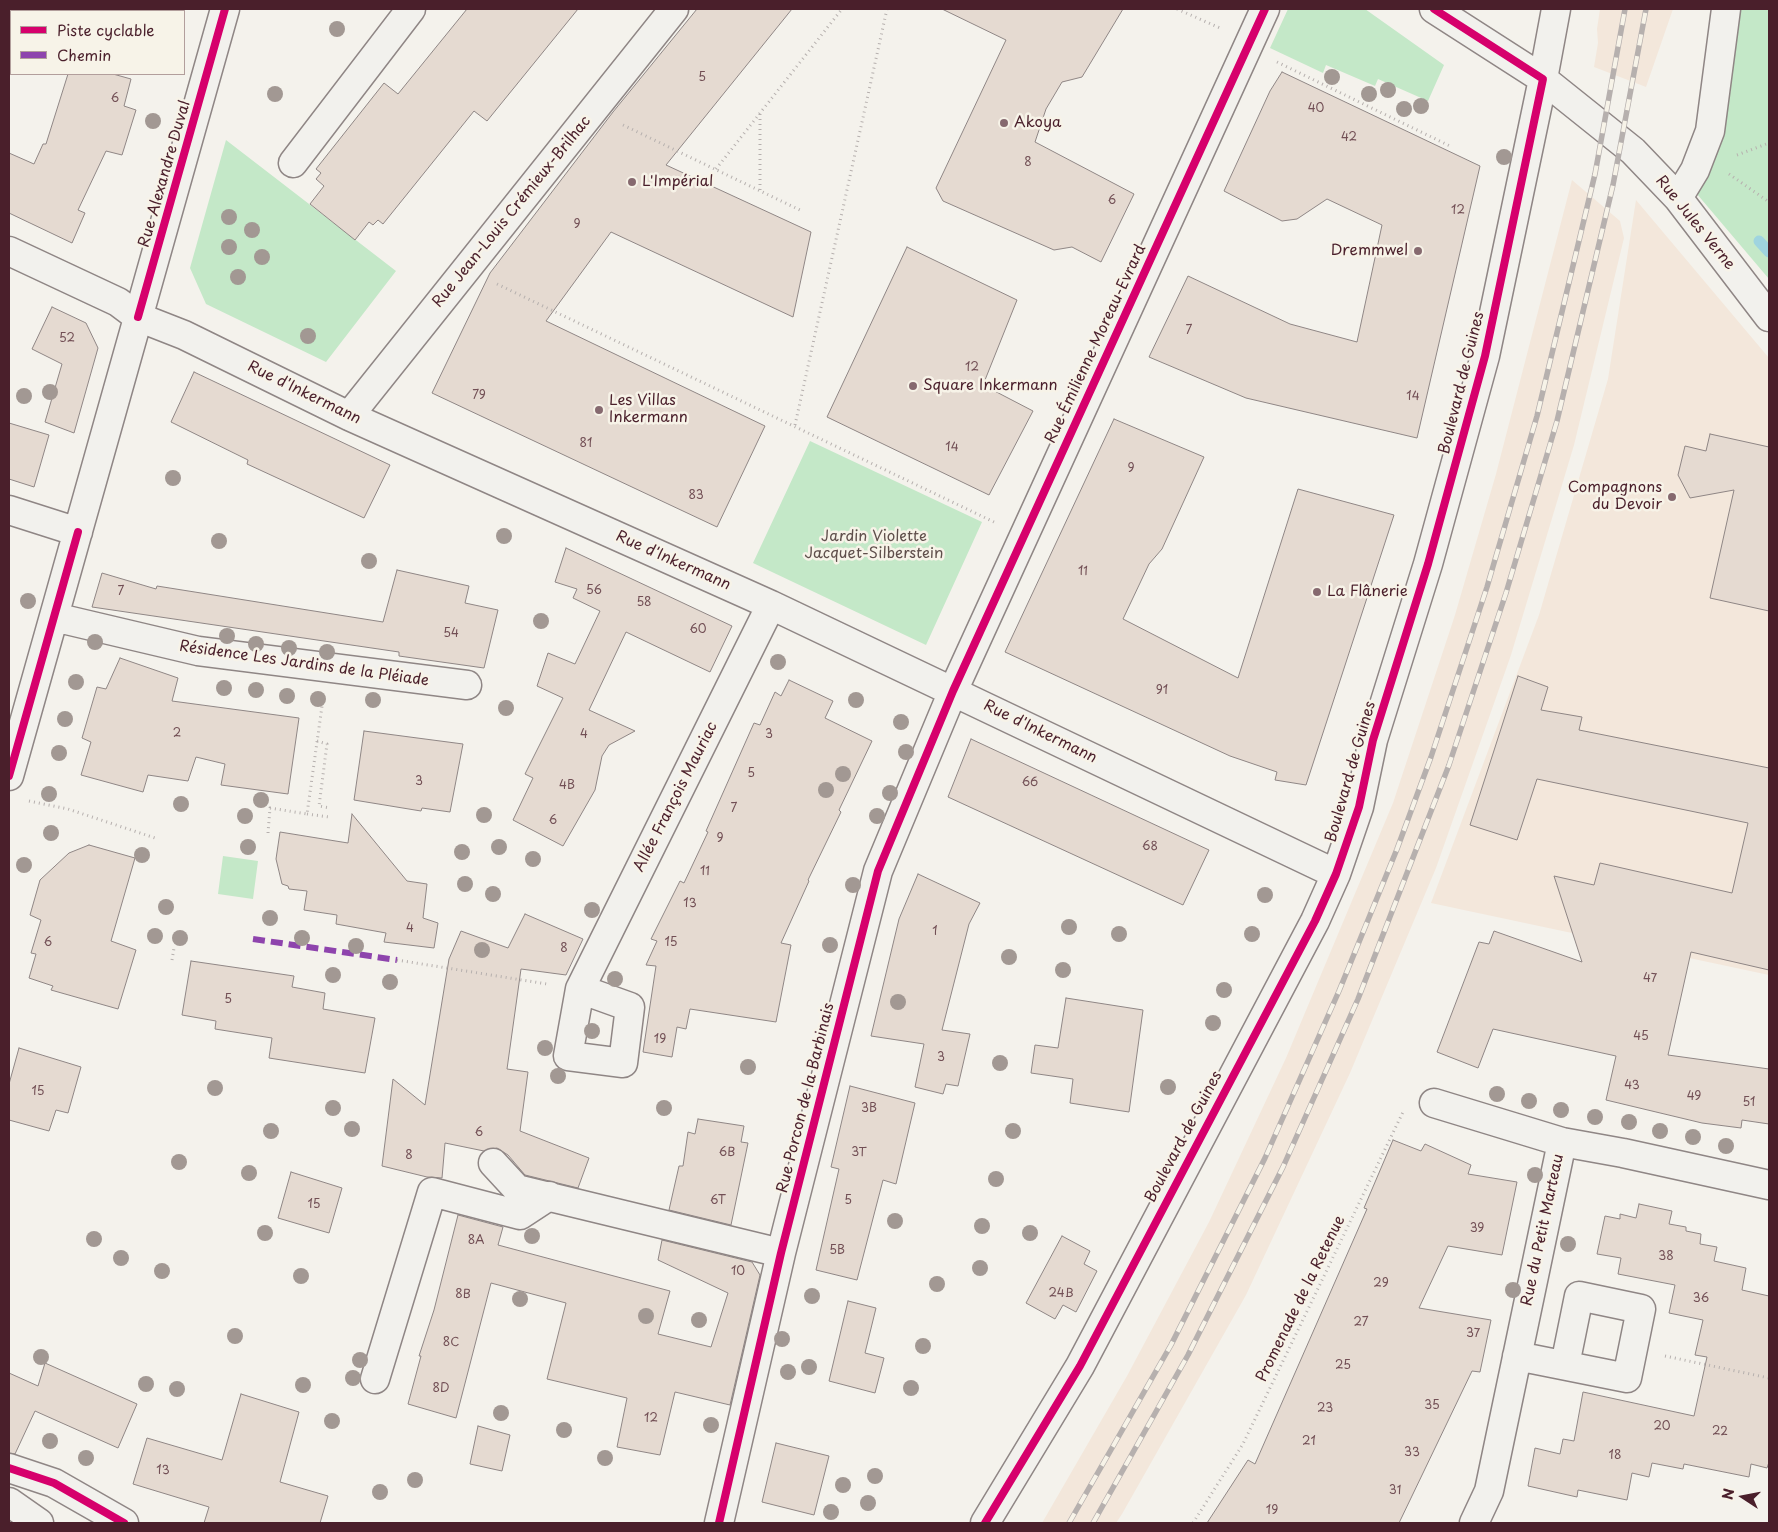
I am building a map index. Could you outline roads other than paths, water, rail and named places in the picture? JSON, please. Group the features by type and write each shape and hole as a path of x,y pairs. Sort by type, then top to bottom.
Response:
{"street":[{"name":"Rue Alexandre Duval","path":"9,776 225,9"},
{"path":"293,163 411,9"},
{"name":"Rue Jean-Louis Crémieux-Brilhac","path":"349,416 674,9"},
{"name":"Rue Émilienne Moreau-Evrard","path":"953,691 1265,9"},
{"name":"Rue Jules Verne","path":"1434,9 1543,79 1633,151 1678,198 1769,318"},
{"name":"Boulevard de Guines","path":"986,1523 1080,1366 1315,921 1336,874 1359,807 1373,740 1428,564 1485,356 1556,9"},
{"path":"1678,198 1695,170 1710,131 1726,9"},
{"name":"Rue d'Inkermann","path":"9,251 118,302 138,318 184,335 349,416 771,606 1336,874"},
{"path":"9,510 78,532"},
{"name":"Allée François Mauriac","path":"580,989 771,606"},
{"name":"Résidence Les Jardins de la Pléiade","path":"54,617 198,651 327,670 467,686"},
{"name":"Rue Porcon de la Barbinais","path":"719,1523 781,1253 878,871 953,691"},
{"path":"1434,1103 1562,1142"},
{"name":"Rue du Petit Marteau","path":"1474,1523 1489,1491 1562,1142 1769,1184"},
{"path":"493,1163 517,1189 781,1253"},
{"path":"375,1379 432,1192 520,1215 549,1196"},
{"path":"1517,1356 1627,1378 1642,1309 1579,1296 1565,1365"},
{"path":"9,1468 54,1483 124,1523"},
{"path":"9,1502 39,1523"}],"waterway":[{"path":"1759,241 1769,252"}],"railway":[{"path":"1069,1523 1171,1345 1265,1158 1339,991 1397,849 1431,757 1487,587 1537,416 1595,174 1625,9"},
{"path":"1093,1523 1188,1355 1283,1167 1358,999 1449,765 1506,593 1557,421 1613,185 1646,9"}],"place":[{"name":"Akoya","path":"1004,123"},
{"name":"L'Impérial","path":"632,182"},
{"name":"Dremmwel","path":"1418,251"},
{"name":"Square Inkermann","path":"913,386"},
{"name":"Les Villas Inkermann","path":"599,410"},
{"name":"Compagnons du Devoir","path":"1672,497"},
{"name":"La Flânerie","path":"1317,592"}],"park label":[{"name":"Jardin Violette Jacquet-Silberstein","path":"874,546"}]}
